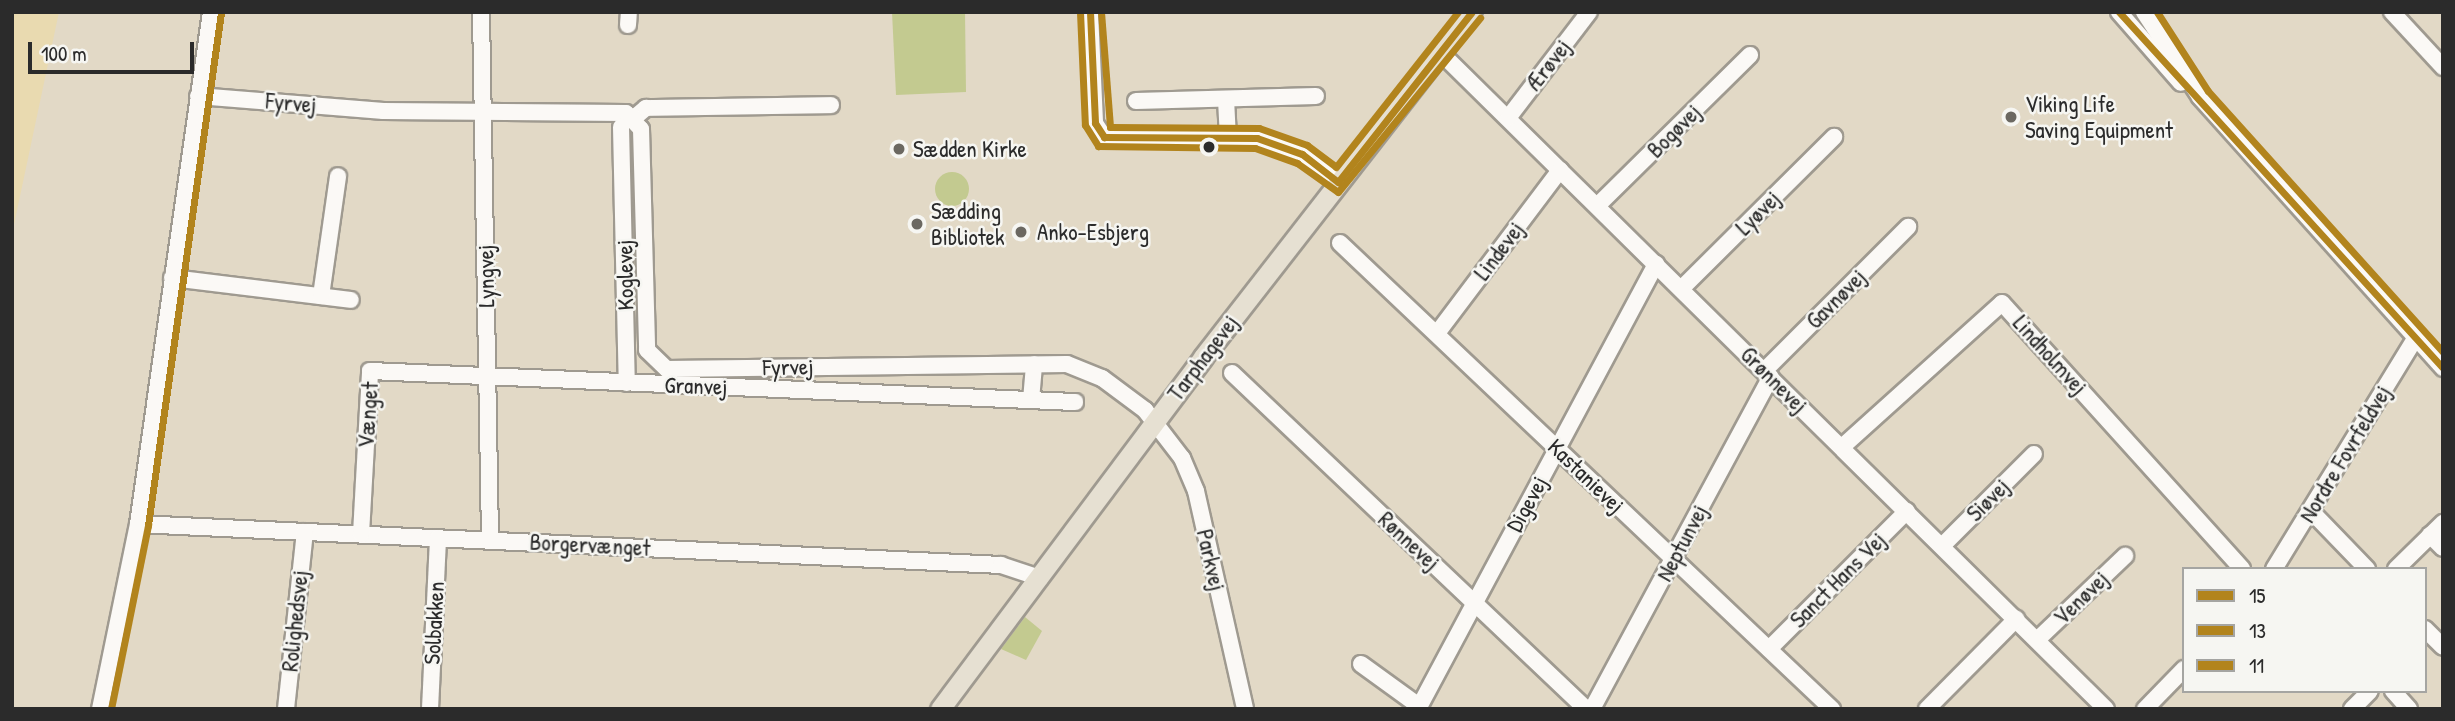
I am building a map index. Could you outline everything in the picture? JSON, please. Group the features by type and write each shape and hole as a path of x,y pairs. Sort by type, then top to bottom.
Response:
{"main road":[{"name":"Tarphagevej","path":"940,709 1155,421 1472,12"}],"street":[{"path":"100,709 138,524 211,12"},
{"name":"Lyngvej","path":"481,12 490,540"},
{"path":"1090,12 1095,123 1104,137 1228,139 1282,144 1338,182"},
{"name":"Ærøvej","path":"1508,118 1589,12"},
{"path":"2119,12 2200,97 2443,368"},
{"path":"2144,12 2200,97"},
{"path":"2392,12 2443,68"},
{"name":"Grønnevej","path":"1441,53 2106,709"},
{"name":"Bogøvej","path":"1597,206 1750,55"},
{"name":"Fyrvej","path":"198,96 383,111 618,111 627,122 642,130 647,350 658,365 1068,364 1102,377 1155,421"},
{"path":"1136,101 1316,96"},
{"path":"1226,99 1228,139"},
{"name":"Fyrvej","path":"627,122 646,108 831,105"},
{"name":"Koglevej","path":"627,122 623,167 627,383"},
{"name":"Lyøvej","path":"1681,289 1834,137"},
{"path":"623,167 643,167"},
{"name":"Lindevej","path":"1438,332 1560,170"},
{"path":"321,296 338,176"},
{"name":"Gavnøvej","path":"1768,374 1908,227"},
{"name":"Kastanievej","path":"1340,243 1438,332 1832,709"},
{"name":"Digevej","path":"1360,664 1418,707 1656,264"},
{"path":"172,278 351,300"},
{"name":"Lindholmvej","path":"1842,447 2002,303 2240,567"},
{"name":"Nordre Fovrfeldvej","path":"2275,567 2415,339"},
{"path":"1031,400 1034,364"},
{"name":"Vænget","path":"362,534 370,371 488,376"},
{"name":"Rønnevej","path":"1232,373 1586,709"},
{"name":"Neptunvej","path":"1592,709 1674,559 1768,374"},
{"name":"Granvej","path":"488,376 1075,402"},
{"name":"Parkvej","path":"1155,421 1196,491 1245,709"},
{"name":"Siøvej","path":"1942,546 2034,454"},
{"name":"Sanct Hans Vej","path":"1769,649 1907,511"},
{"path":"2311,511 2365,567"},
{"path":"2398,567 2443,523"},
{"name":"Borgervænget","path":"138,524 1001,565 1040,578"},
{"name":"Rolighedsvej","path":"286,709 304,532"},
{"path":"2430,535 2443,548"},
{"name":"Solbakken","path":"430,709 438,538"},
{"name":"Venøvej","path":"2038,640 2126,556"},
{"path":"1927,709 2016,619"},
{"path":"2427,635 2443,647"},
{"path":"2145,709 2182,671"},
{"path":"2352,709 2368,693"},
{"path":"2395,693 2409,709"}],"green space":[{"path":"892,12 965,12 966,92 896,95"},
{"path":"952,172 964,177 969,189 964,201 952,206 940,201 935,189 940,177"},
{"path":"1025,617 1042,631 1026,660 1001,649"}],"sand":[{"path":"12,12 59,12 12,234"}],"transit line":[{"name":"13","path":"1080,12 1085,125 1098,146 1255,148 1297,163 1338,192 1480,18"},
{"name":"15","path":"1090,12 1095,123 1104,137 1257,138 1302,154 1338,182 1472,12"},
{"name":"11","path":"1101,12 1110,127 1259,128 1307,145 1336,167 1458,12"},
{"name":"15","path":"2119,12 2443,368"},
{"name":"11","path":"2157,12 2208,91 2443,352"},
{"name":"13","path":"111,709 148,525 221,13"}],"place":[{"name":"Viking Life Saving Equipment","path":"2011,117"},
{"name":"Sædden Kirke","path":"899,149"},
{"name":"Sædding Bibliotek","path":"917,224"},
{"name":"Anko-Esbjerg","path":"1021,232"}]}
